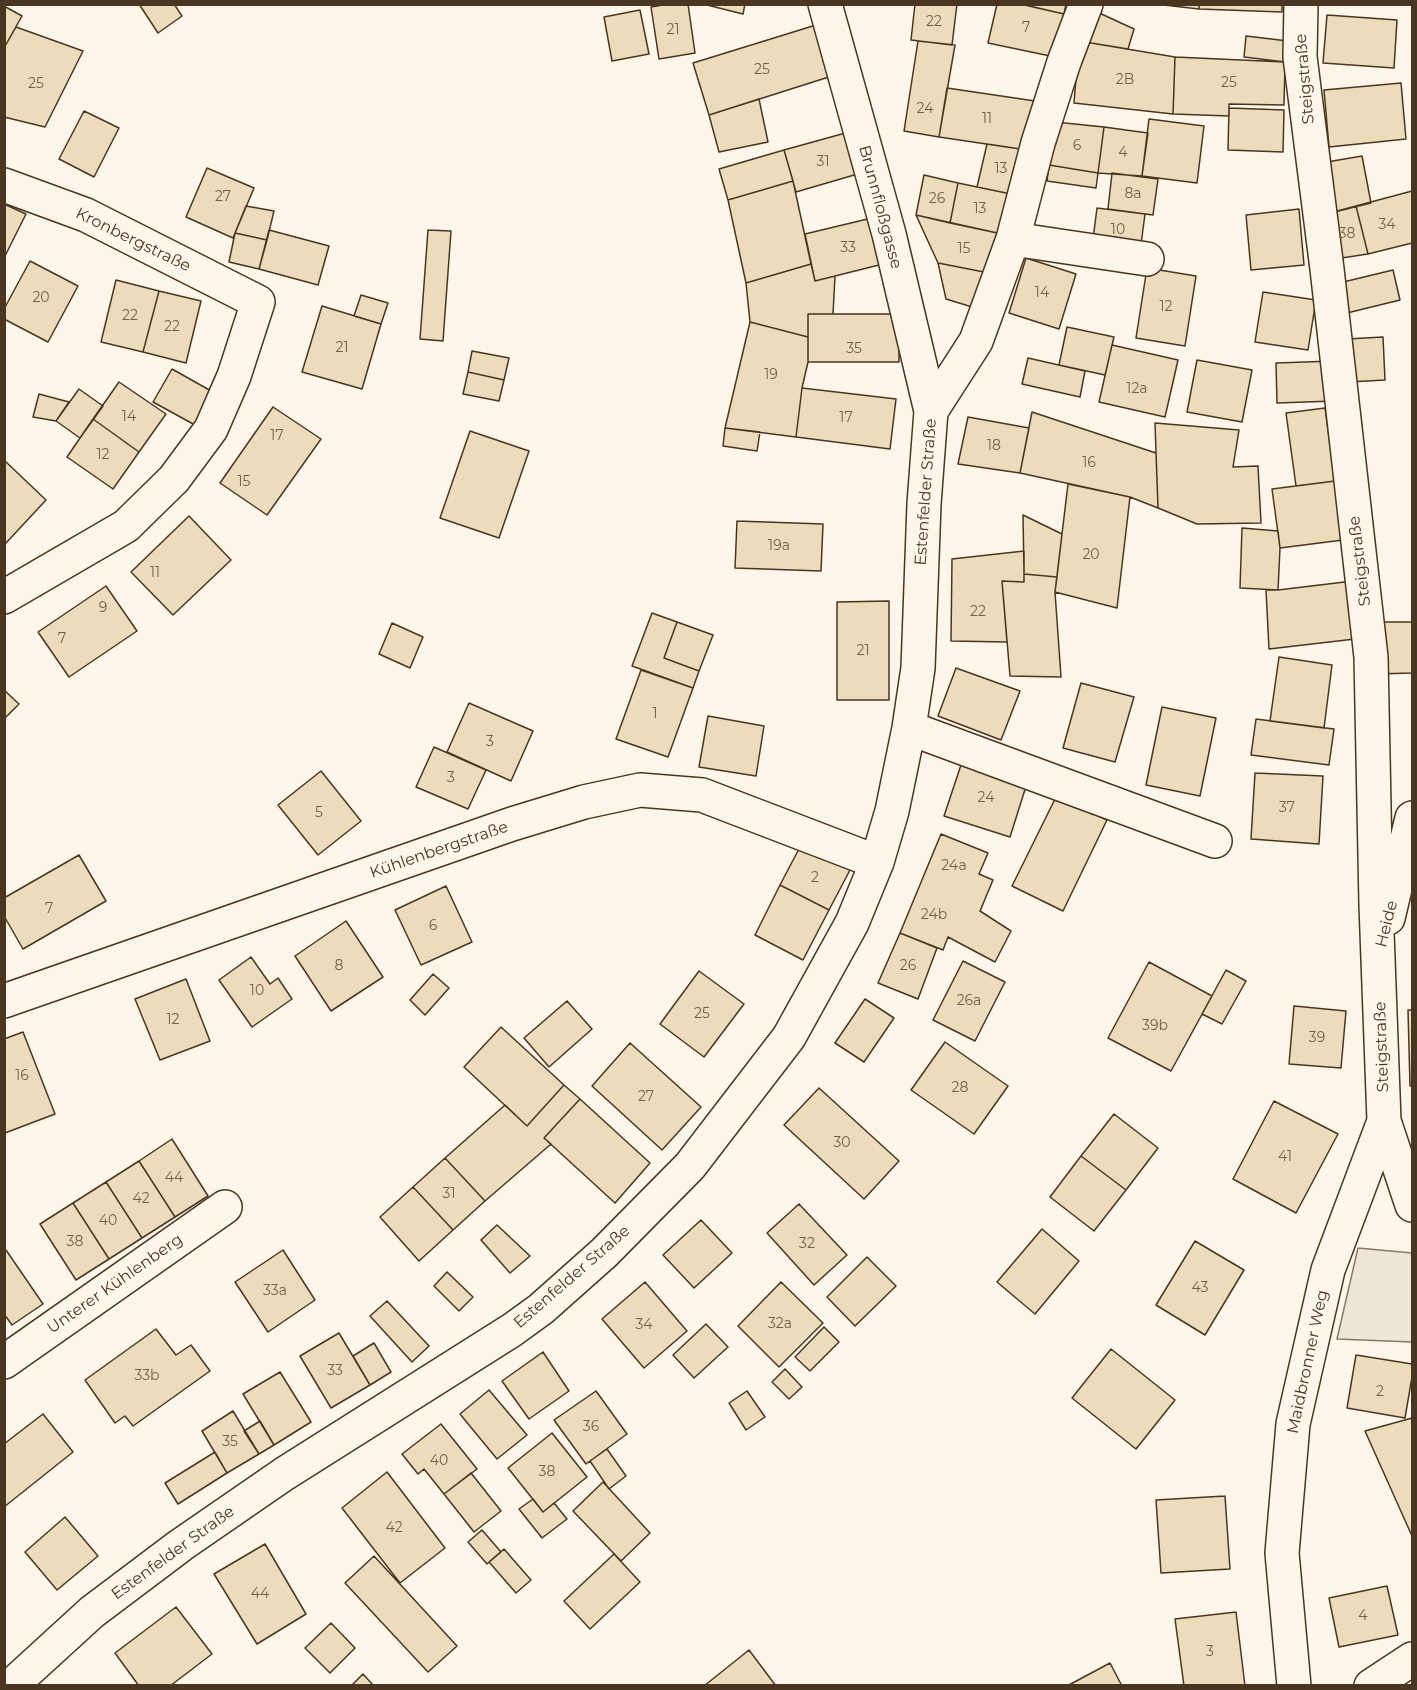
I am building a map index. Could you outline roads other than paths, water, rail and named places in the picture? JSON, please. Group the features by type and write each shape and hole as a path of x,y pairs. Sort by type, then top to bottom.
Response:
{"street":[{"name":"Brunnfloßgasse","path":"825,4 889,234 931,411"},
{"name":"Estenfelder Straße","path":"11,1686 92,1612 181,1545 284,1473 512,1330 541,1309 604,1253 690,1166 789,1037 852,923 877,862 892,811 909,728 918,668 924,504 931,411 976,341 1013,238 1064,62 1086,4"},
{"name":"Steigstraße","path":"1301,4 1300,57 1327,269 1371,657 1384,1121"},
{"name":"Kronbergstraße","path":"4,185 86,215 258,302 234,376 211,429 174,479 126,526 4,597"},
{"path":"1013,238 1147,259"},
{"path":"909,728 1215,841"},
{"name":"Kühlenbergstraße","path":"4,1001 512,824 584,801 640,790 702,795 877,862"},
{"name":"Heide","path":"1378,960 1413,818"},
{"path":"1384,1121 1413,1205"},
{"name":"Maidbronner Weg","path":"1294,1686 1282,1552 1293,1424 1328,1270 1384,1121"},
{"name":"Unterer Kühlenberg","path":"4,1362 225,1207"},
{"path":"1371,1686 1413,1659"}]}
